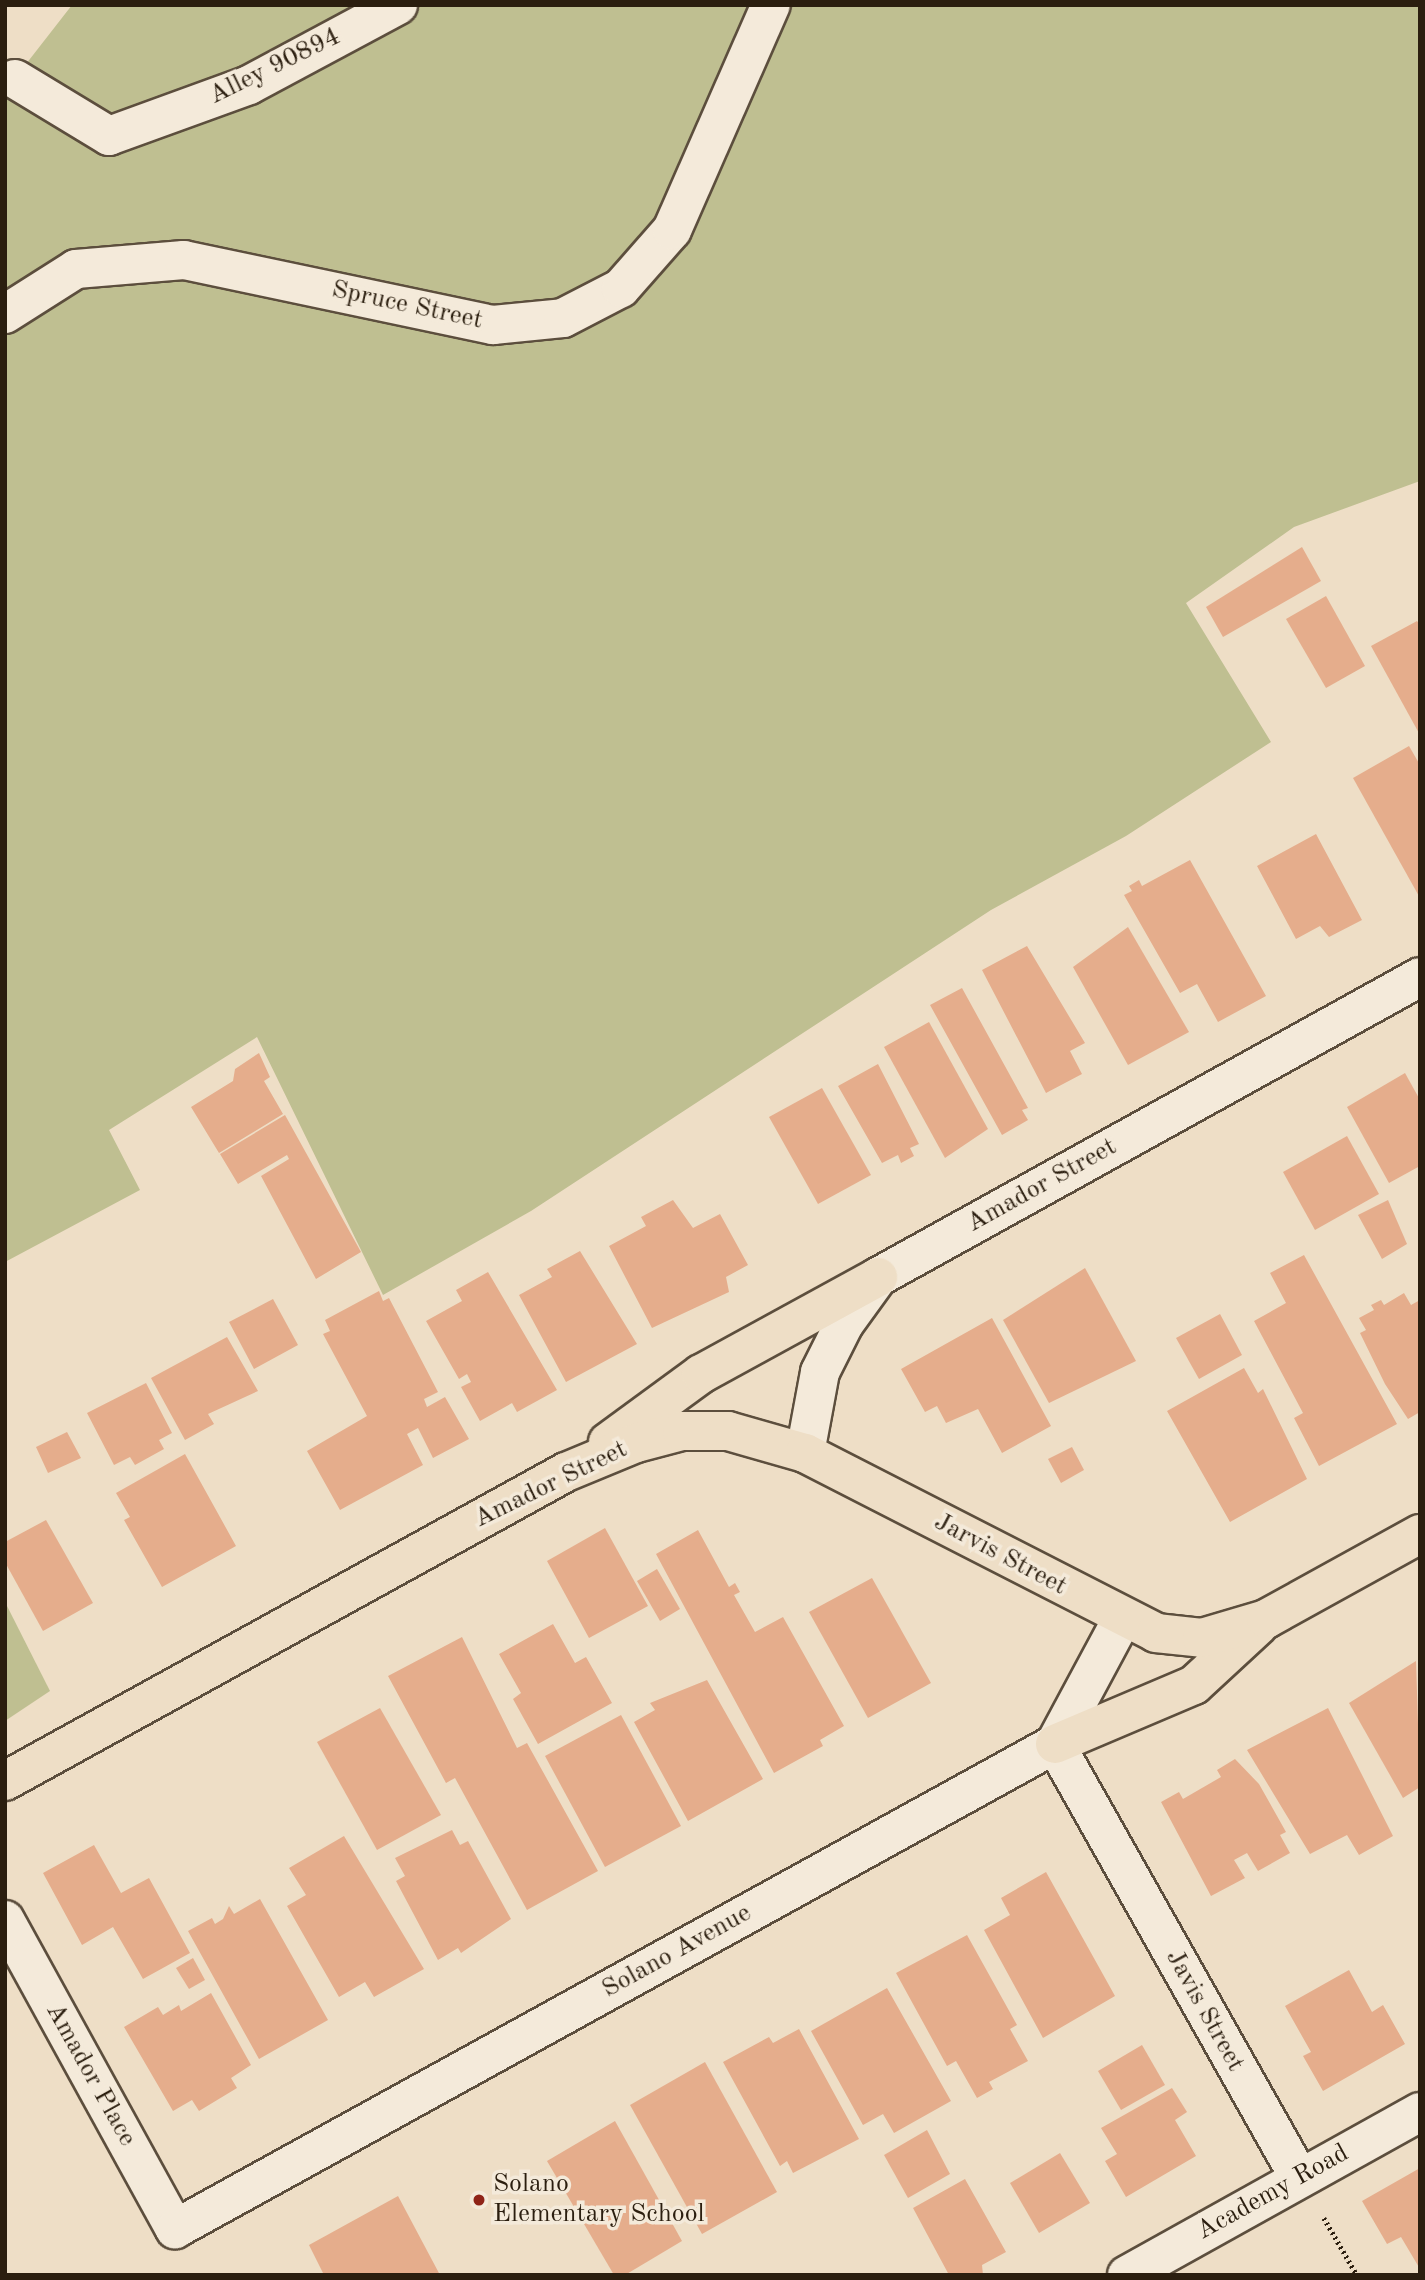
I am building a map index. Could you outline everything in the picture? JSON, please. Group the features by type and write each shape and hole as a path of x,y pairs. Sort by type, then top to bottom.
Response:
{"main road":[{"path":"566,1472 701,1374 878,1277"},
{"name":"Amador Street","path":"5,1781 566,1472 636,1443 682,1431 728,1431 805,1453"},
{"name":"Jarvis Street","path":"805,1453 1122,1619 1156,1633 1202,1637 1266,1619"},
{"path":"1055,1744 1194,1685 1266,1619 1420,1534"}],"street":[{"name":"Alley 90894","path":"15,79 109,136 249,85 398,5"},
{"name":"Spruce Street","path":"5,314 76,269 184,260 493,325 563,318 621,288 672,230 771,5"},
{"name":"Amador Street","path":"805,1453 820,1373 844,1324 878,1277 1420,976"},
{"path":"1055,1744 1122,1619"},
{"name":"Javis Street","path":"1055,1744 1300,2178"},
{"name":"Solano Avenue","path":"175,2230 1055,1744"},
{"name":"Amador Place","path":"5,1920 175,2230"},
{"name":"Academy Road","path":"1127,2275 1420,2112"}],"path":[{"path":"1300,2178 1356,2275"}],"green space":[{"path":"72,5 1420,5 1420,481 1294,527 1186,603 1271,742 1126,836 991,910 531,1211 383,1295 257,1037 109,1130 140,1190 5,1262 5,91"},
{"path":"5,1602 50,1691 5,1721"}],"building":[{"path":"1302,547 1321,581 1223,637 1206,607"},
{"path":"1326,596 1365,666 1326,688 1286,619"},
{"path":"1417,621 1420,625 1420,735 1371,646"},
{"path":"1409,746 1420,765 1420,898 1353,778"},
{"path":"1316,834 1362,920 1329,937 1320,926 1296,939 1257,866"},
{"path":"1190,860 1266,996 1218,1022 1197,984 1180,993 1124,895 1132,891 1129,886 1139,880 1142,886"},
{"path":"1128,927 1189,1032 1128,1065 1073,967"},
{"path":"1027,946 1085,1043 1070,1051 1082,1074 1046,1093 982,970"},
{"path":"962,988 1028,1108 1022,1110 1028,1120 1002,1135 930,1005"},
{"path":"929,1022 988,1129 945,1158 884,1047"},
{"path":"259,1053 270,1077 264,1081 283,1114 219,1153 191,1107 233,1081 235,1069"},
{"path":"878,1064 919,1144 910,1148 914,1156 901,1163 898,1155 882,1163 838,1086"},
{"path":"1405,1073 1420,1100 1420,1166 1389,1183 1347,1107"},
{"path":"822,1088 871,1175 818,1204 769,1117"},
{"path":"285,1115 361,1252 316,1279 261,1176 289,1159 287,1155 238,1184 220,1154"},
{"path":"1347,1136 1379,1194 1315,1230 1283,1172"},
{"path":"673,1200 693,1228 720,1214 748,1265 726,1277 729,1292 652,1328 609,1246 646,1226 641,1217"},
{"path":"1388,1200 1407,1244 1382,1259 1358,1215"},
{"path":"580,1251 637,1344 566,1382 519,1295 552,1277 547,1269"},
{"path":"1304,1255 1397,1424 1319,1466 1294,1418 1303,1413 1254,1321 1286,1303 1270,1273"},
{"path":"1085,1268 1136,1361 1049,1403 1003,1320"},
{"path":"488,1272 557,1390 517,1412 512,1403 480,1421 461,1387 471,1382 467,1374 459,1379 426,1321 462,1301 456,1290"},
{"path":"379,1291 383,1301 389,1298 438,1392 424,1399 427,1407 445,1397 469,1439 433,1458 418,1428 407,1434 423,1465 340,1510 307,1451 367,1416 323,1334 330,1331 325,1320"},
{"path":"1404,1293 1411,1305 1420,1300 1420,1412 1408,1419 1385,1384 1360,1333 1366,1330 1359,1318 1374,1310 1371,1305 1381,1300 1384,1305"},
{"path":"273,1299 298,1345 254,1369 229,1322"},
{"path":"1220,1314 1242,1355 1199,1379 1176,1338"},
{"path":"992,1318 1051,1426 1002,1453 978,1409 946,1423 937,1406 925,1412 901,1369"},
{"path":"227,1337 258,1391 208,1414 214,1424 185,1440 151,1378"},
{"path":"1244,1368 1258,1393 1263,1389 1307,1479 1230,1522 1167,1411"},
{"path":"146,1383 172,1433 159,1440 164,1449 135,1465 130,1457 114,1465 87,1413"},
{"path":"67,1432 81,1458 48,1473 36,1447"},
{"path":"1072,1447 1084,1470 1061,1483 1048,1459"},
{"path":"185,1454 236,1546 162,1587 124,1520 130,1517 116,1493"},
{"path":"46,1520 93,1603 43,1631 6,1564 5,1542"},
{"path":"605,1528 648,1606 589,1638 547,1561"},
{"path":"698,1530 729,1587 735,1583 740,1592 734,1595 755,1632 783,1617 844,1726 820,1740 823,1746 774,1773 656,1554"},
{"path":"657,1569 680,1609 660,1621 637,1581"},
{"path":"872,1578 931,1683 868,1718 809,1612"},
{"path":"553,1624 575,1663 586,1657 612,1703 538,1744 513,1699 521,1693 499,1654"},
{"path":"462,1637 517,1748 527,1743 598,1871 527,1910 455,1778 446,1783 388,1676"},
{"path":"1416,1661 1420,1787 1403,1798 1349,1703"},
{"path":"707,1680 763,1779 688,1821 634,1722 655,1710 650,1703"},
{"path":"380,1708 441,1815 377,1850 317,1742"},
{"path":"1328,1708 1393,1836 1359,1855 1347,1835 1310,1854 1247,1750"},
{"path":"621,1715 681,1826 605,1867 545,1756"},
{"path":"1235,1759 1259,1784 1286,1832 1280,1835 1290,1853 1258,1871 1247,1853 1234,1860 1245,1878 1211,1896 1161,1802 1179,1792 1183,1799 1221,1777 1217,1770"},
{"path":"452,1830 460,1845 468,1841 511,1919 461,1953 458,1948 438,1960 396,1881 405,1876 395,1858"},
{"path":"344,1836 424,1969 374,1997 365,1982 339,1997 287,1906 306,1895 289,1868"},
{"path":"94,1845 121,1893 149,1878 190,1953 143,1979 113,1927 82,1945 43,1873"},
{"path":"1046,1872 1115,1996 1043,2038 984,1930 1010,1915 1001,1898"},
{"path":"260,1899 328,2020 259,2059 188,1931 212,1918 215,1924 223,1919 229,1906 234,1914"},
{"path":"967,1935 1017,2025 1010,2029 1028,2061 989,2082 993,2089 977,2098 956,2061 947,2066 896,1973"},
{"path":"193,1958 205,1980 189,1989 176,1968"},
{"path":"1349,1970 1372,2012 1383,2005 1405,2044 1323,2091 1303,2056 1311,2052 1285,2006"},
{"path":"887,1988 951,2101 894,2133 883,2114 863,2125 811,2031"},
{"path":"211,1993 251,2065 231,2078 237,2088 199,2111 192,2100 173,2111 124,2027 158,2007 163,2015 179,2005 181,2011"},
{"path":"799,2029 859,2139 793,2173 787,2161 780,2166 723,2062 769,2037 773,2043"},
{"path":"1142,2045 1165,2085 1121,2110 1098,2071"},
{"path":"705,2062 777,2192 702,2234 630,2105"},
{"path":"1172,2088 1187,2112 1175,2120 1196,2156 1126,2197 1105,2161 1117,2154 1101,2128"},
{"path":"615,2121 682,2241 625,2275 614,2275 547,2161"},
{"path":"927,2130 950,2174 908,2198 884,2155"},
{"path":"1060,2153 1090,2203 1039,2233 1010,2183"},
{"path":"1420,2168 1420,2269 1401,2237 1387,2244 1362,2201"},
{"path":"965,2179 1006,2252 982,2265 983,2275 949,2275 913,2208"},
{"path":"398,2196 440,2275 324,2275 309,2245"}],"place":[{"name":"Solano Elementary School","path":"479,2200"}]}
